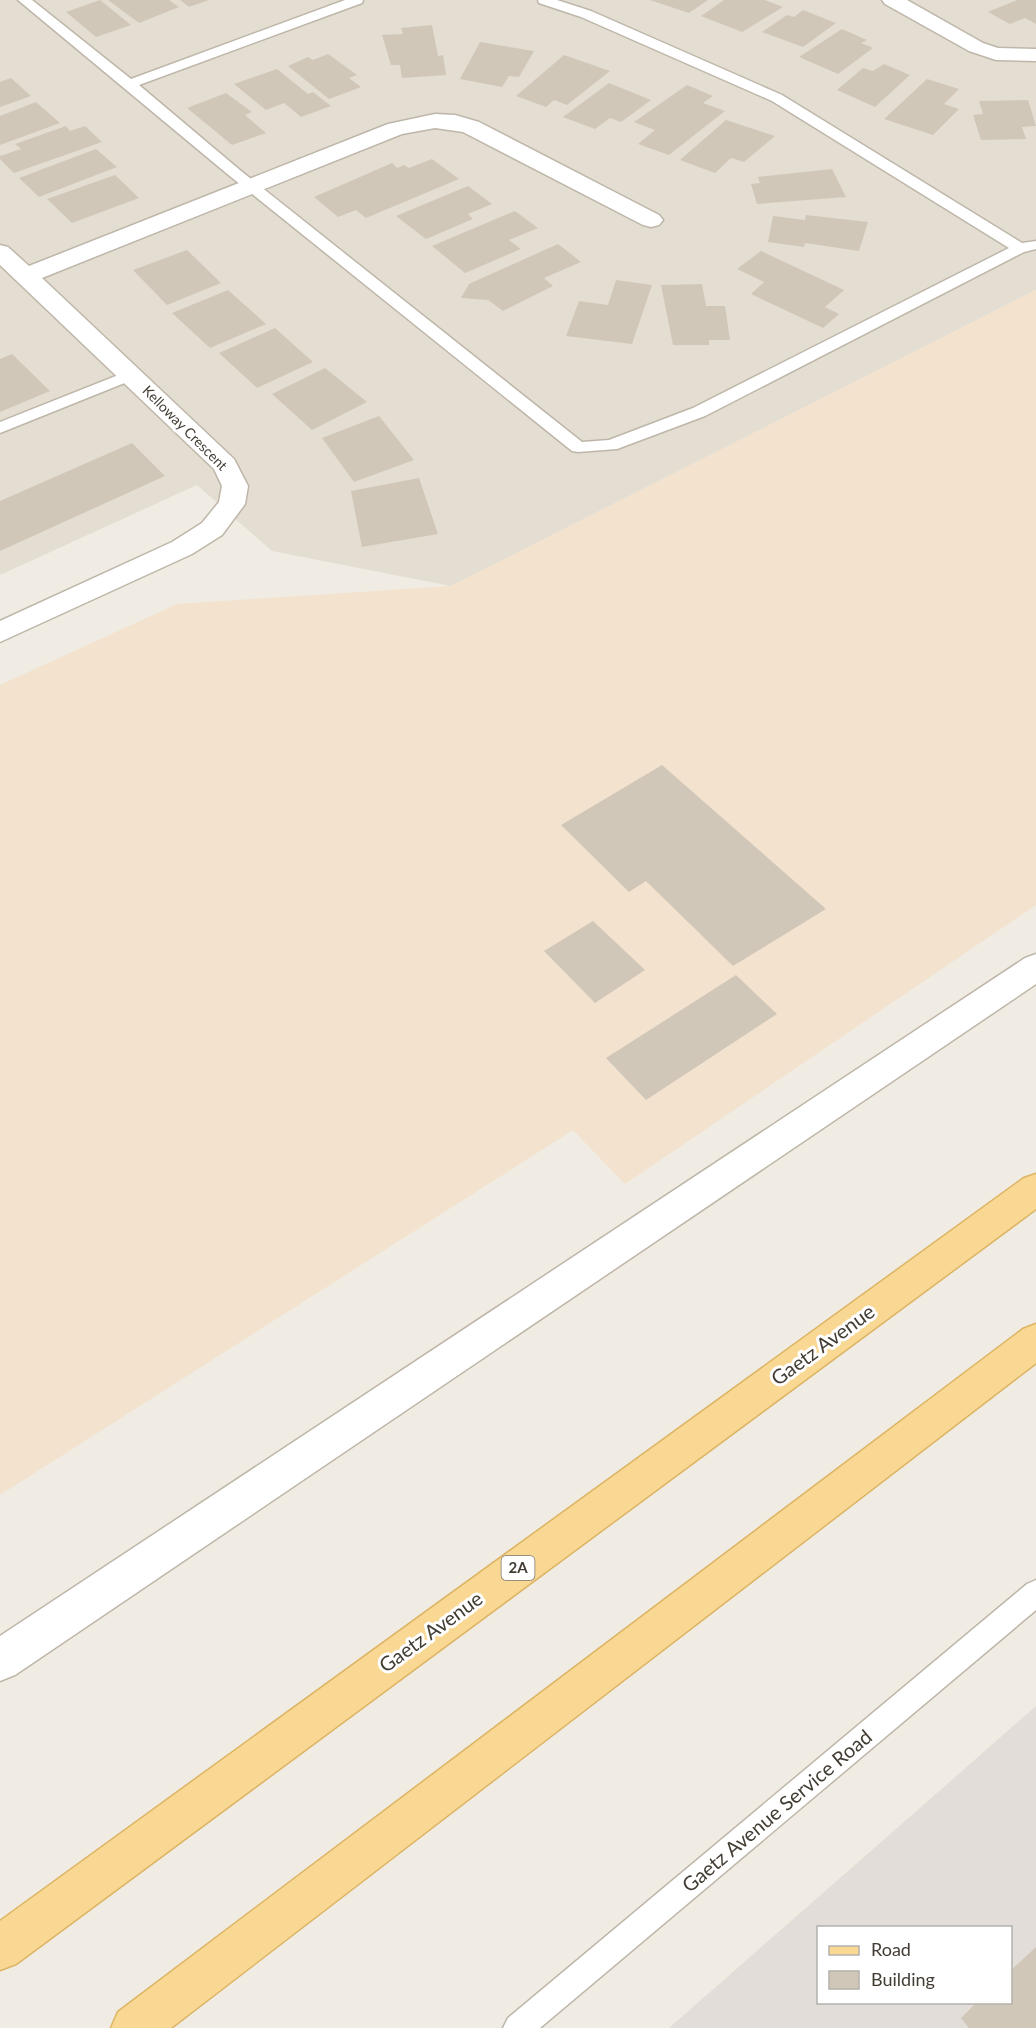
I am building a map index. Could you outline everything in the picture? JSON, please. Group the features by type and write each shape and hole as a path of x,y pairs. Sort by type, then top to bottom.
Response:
{"main road":[{"name":"Gaetz Avenue","path":"0,1947 1036,1188"},
{"path":"134,2028 1036,1341"}],"street":[{"path":"892,0 976,47 996,54 1036,55"},
{"path":"26,276 396,129 417,123 455,122 488,134 651,220"},
{"name":"Kelloway Crescent","path":"0,252 225,465 235,486 232,504 212,529 183,548 0,632"},
{"path":"0,1660 1036,967"}],"lane":[{"path":"24,0 252,187 578,447 610,445 699,412 1020,248 1036,244"},
{"path":"129,84 357,0"},
{"path":"544,0 586,14 777,98 1020,248"},
{"path":"0,428 131,375"},
{"name":"Gaetz Avenue Service Road","path":"518,2028 1036,1593"}],"shaded area":[{"path":"0,0 1036,0 1036,290 451,586 272,551 197,485 0,575"},
{"path":"1036,290 1036,905 625,1184 573,1130 0,1495 0,685 177,604 451,586"},
{"path":"1036,1706 1036,2028 669,2028"}],"building":[{"path":"100,0 131,25 96,37 66,12"},
{"path":"108,0 169,0 179,7 139,23"},
{"path":"180,0 209,0 189,7"},
{"path":"650,0 708,0 689,13"},
{"path":"724,0 765,0 783,7 742,32 701,16"},
{"path":"1017,0 1036,0 1036,24 1025,18 1010,24 988,12"},
{"path":"803,10 836,23 803,47 762,32 787,15 794,17"},
{"path":"432,25 438,56 443,55 446,75 402,78 400,65 391,65 382,35 403,34 401,28"},
{"path":"842,29 867,40 861,43 873,48 838,74 799,57"},
{"path":"480,42 534,51 519,77 509,76 502,87 460,79"},
{"path":"328,54 357,75 349,78 361,87 329,99 288,66 308,57 313,60"},
{"path":"564,55 610,71 567,105 554,100 546,107 516,96"},
{"path":"884,64 910,75 875,107 837,90 863,68 873,71"},
{"path":"277,69 308,94 313,92 331,106 301,117 284,103 266,110 234,84"},
{"path":"11,78 31,96 0,107 0,82"},
{"path":"927,79 959,89 944,104 959,109 933,135 884,119"},
{"path":"609,83 651,100 621,122 610,118 595,129 563,117"},
{"path":"687,85 713,96 703,103 725,111 669,155 638,144 655,130 634,122"},
{"path":"226,93 252,112 245,115 266,133 232,145 187,108"},
{"path":"1028,100 1036,126 1022,127 1026,139 981,140 973,115 983,114 979,101"},
{"path":"36,102 60,123 0,145 0,116"},
{"path":"726,120 775,136 744,162 731,158 715,173 680,160"},
{"path":"66,126 70,131 85,126 102,142 14,173 0,159 0,156 21,149 15,144"},
{"path":"96,149 117,167 39,197 19,178"},
{"path":"432,159 459,179 366,218 356,210 338,217 314,197 392,163 397,168 404,165 409,168"},
{"path":"832,169 846,197 757,204 751,184 760,183 758,177"},
{"path":"115,175 139,198 72,223 47,199"},
{"path":"468,186 492,204 468,214 473,219 426,239 396,216"},
{"path":"515,211 538,228 509,240 521,249 465,273 432,246"},
{"path":"806,215 868,222 859,251 805,243 804,247 768,242 773,216 805,220"},
{"path":"558,244 581,262 544,278 553,286 503,311 488,300 461,298 469,284"},
{"path":"187,250 221,283 167,305 133,270"},
{"path":"761,251 844,290 825,307 839,314 823,328 751,294 764,282 737,269"},
{"path":"616,280 652,285 632,344 566,336 579,301 608,305"},
{"path":"702,284 706,306 725,306 730,340 709,340 709,345 673,345 661,285"},
{"path":"228,290 266,324 210,348 172,313"},
{"path":"275,328 313,362 257,388 219,353"},
{"path":"12,354 50,391 0,412 0,359"},
{"path":"325,368 367,402 312,430 272,394"},
{"path":"379,416 414,460 354,482 322,438"},
{"path":"132,443 165,476 0,551 0,501"},
{"path":"419,478 438,534 362,547 351,491"},
{"path":"662,765 826,909 733,966 646,881 629,892 561,825"},
{"path":"593,921 645,970 595,1003 544,951"},
{"path":"736,975 777,1014 646,1100 606,1058"},
{"path":"1036,1947 1036,2028 969,2028 961,2018 975,2004 1012,2004 1012,1969"}]}
